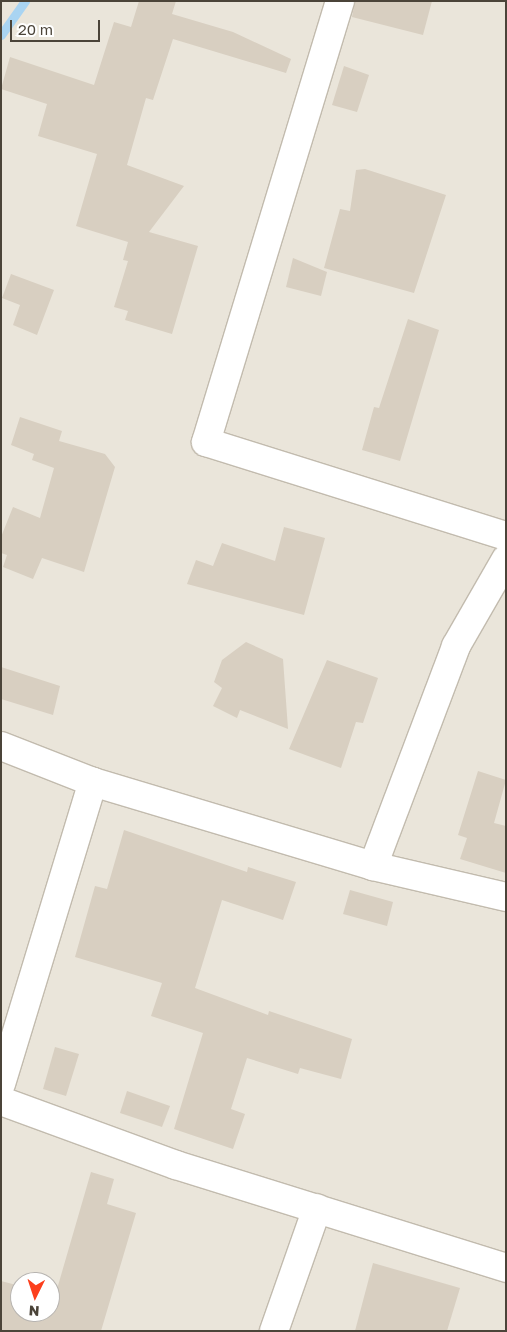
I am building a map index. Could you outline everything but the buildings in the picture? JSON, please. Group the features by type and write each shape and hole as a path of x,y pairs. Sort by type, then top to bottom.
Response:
{"street":[{"path":"340,1 206,442 506,536"},
{"path":"373,866 456,646 506,559"},
{"path":"1,746 93,782 373,866 506,897"},
{"path":"1,1084 93,782"},
{"path":"1,1101 176,1165 506,1268"},
{"path":"274,1331 317,1208"}],"shaded area":[{"path":"1,1 506,1 506,1331 1,1331"}],"waterway":[{"path":"1,35 25,1"}]}
